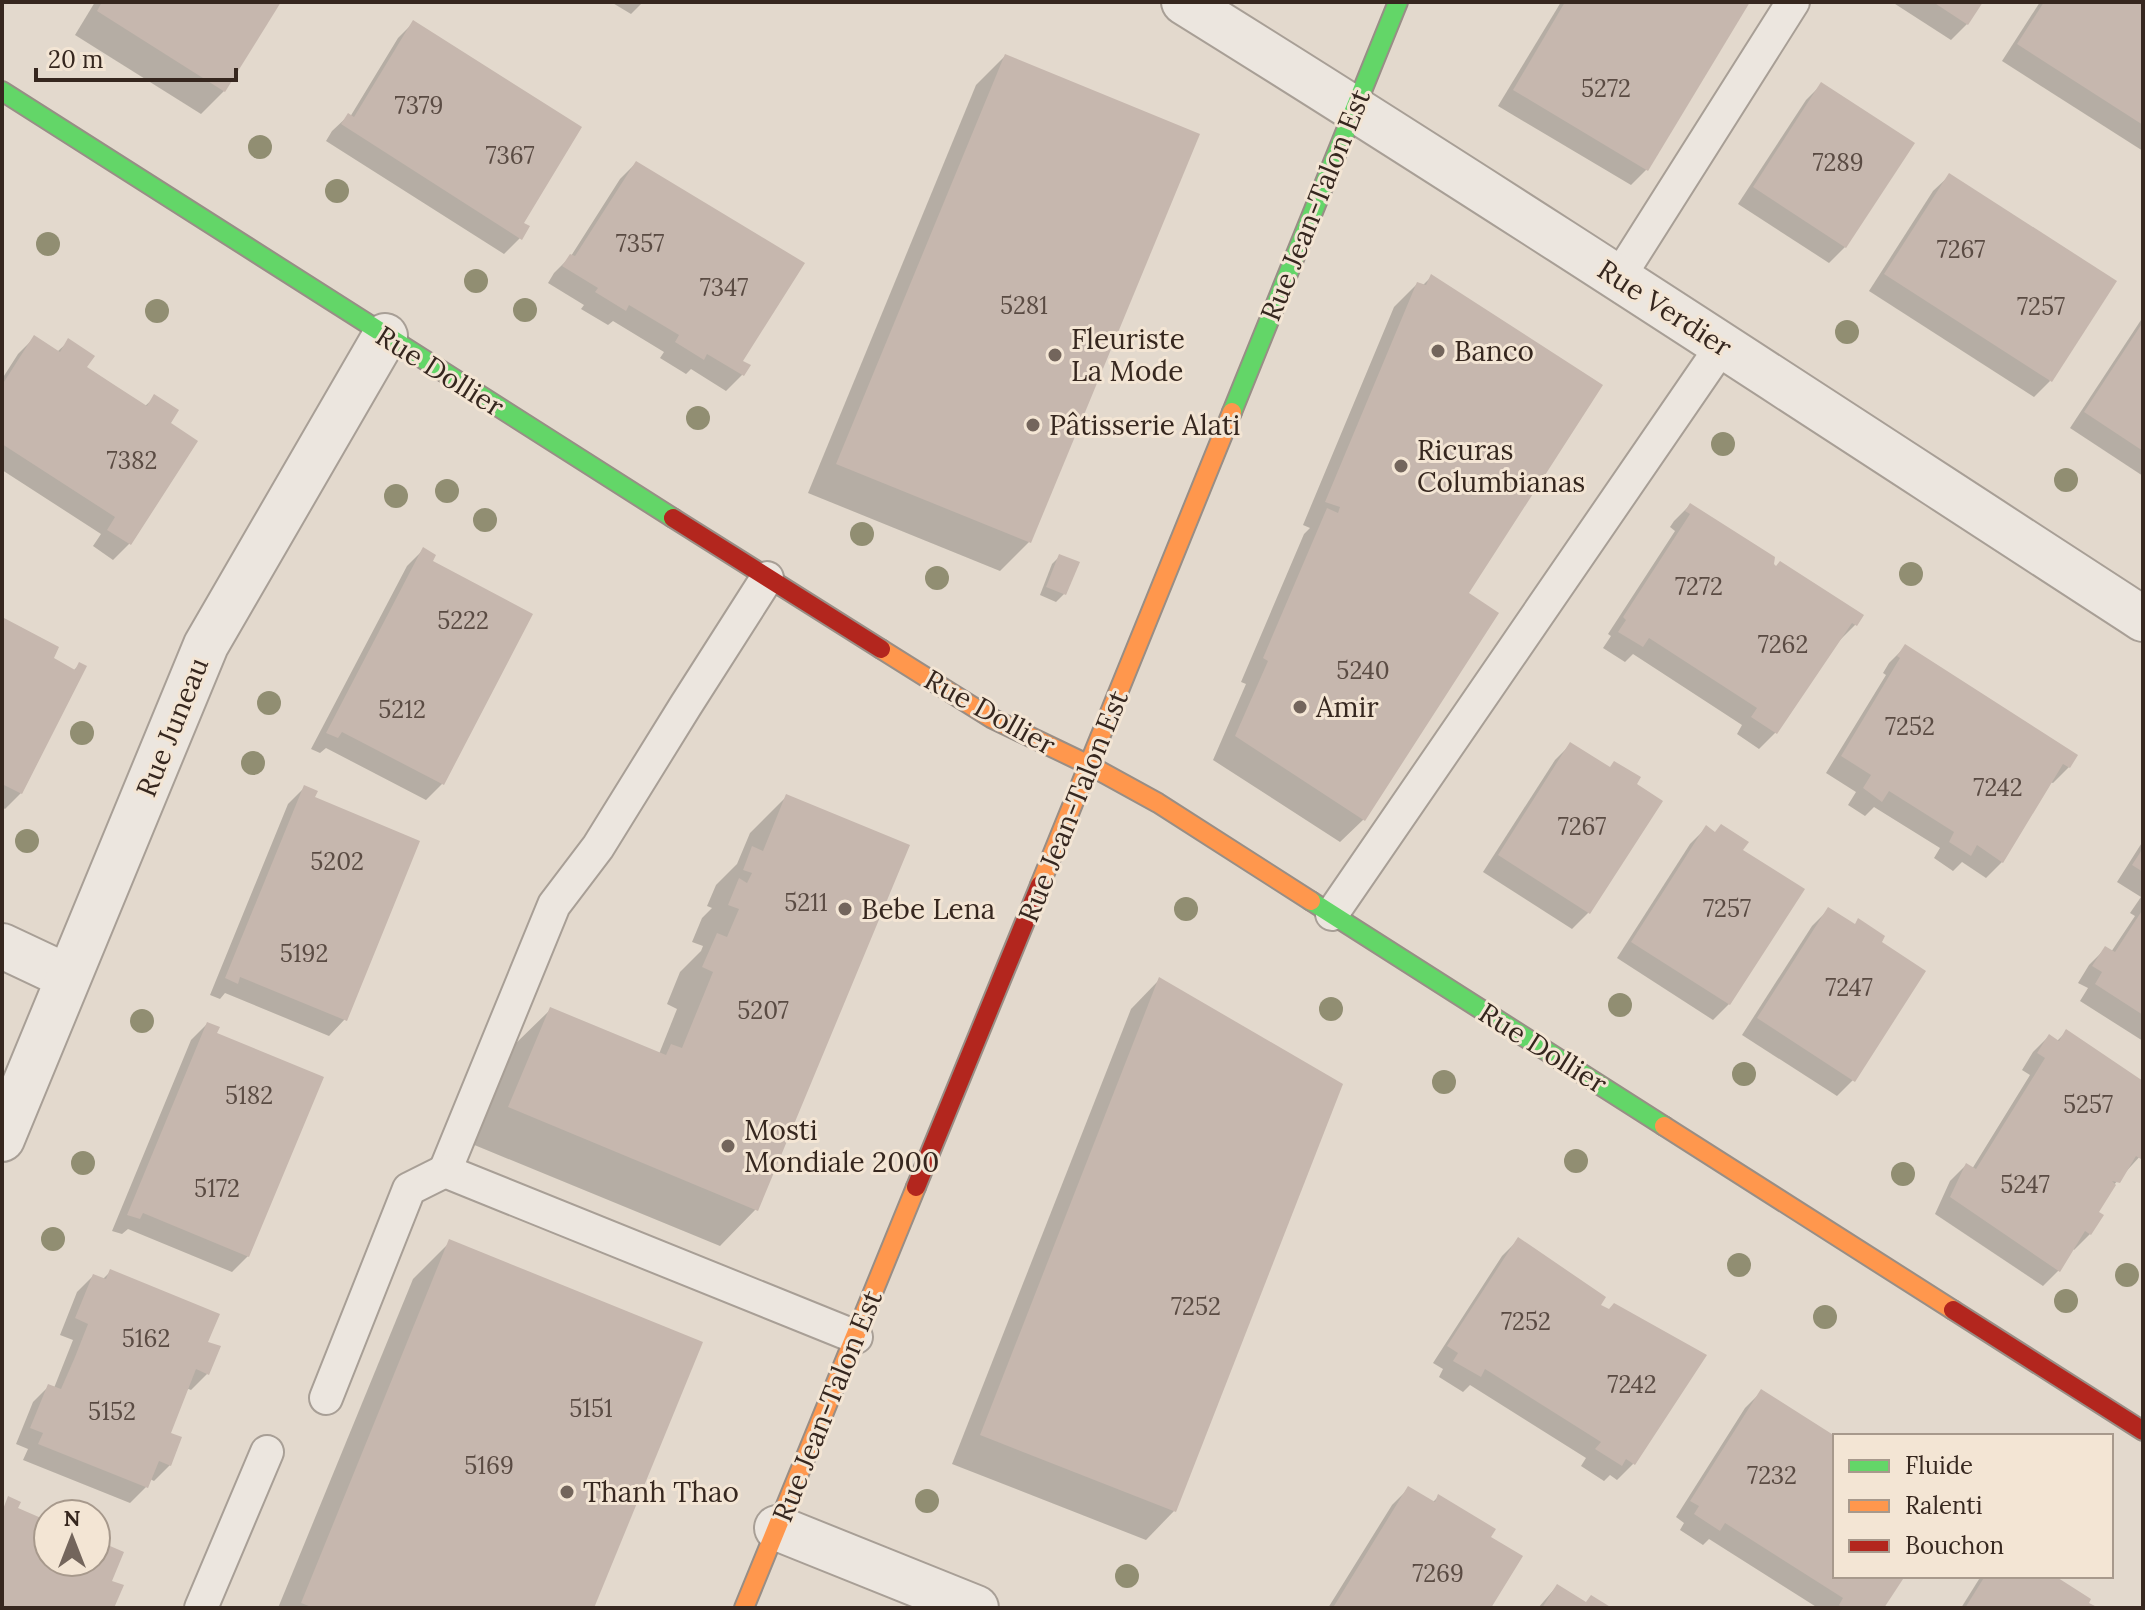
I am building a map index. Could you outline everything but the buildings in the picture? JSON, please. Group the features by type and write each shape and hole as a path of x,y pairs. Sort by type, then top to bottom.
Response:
{"street":[{"name":"Rue Verdier","path":"1184,2 1619,277 2143,619"},
{"name":"Rue Jean-Talon Est","path":"744,1608 1398,2"},
{"name":"Rue Dollier","path":"2,91 991,718 1089,765 1158,803 2140,1421"},
{"name":"Rue Juneau","path":"2,1139 206,645 385,336"},
{"path":"2,946 68,977"},
{"path":"777,1528 958,1605"}],"lane":[{"path":"1619,277 1793,2"},
{"path":"1332,914 1722,346"},
{"path":"326,1398 409,1189 445,1171 554,905 598,847 767,578"},
{"path":"445,1171 856,1337"},
{"path":"201,1608 267,1452"}],"traffic: fast":[{"path":"1232,412 1398,2"},
{"path":"2,91 673,518"},
{"path":"1311,901 1664,1126"}],"traffic: slow":[{"path":"1040,885 1232,412"},
{"path":"881,649 991,718 1089,765 1158,803 1311,901"},
{"path":"1664,1126 1953,1310"},
{"path":"744,1608 916,1187"}],"traffic: jam":[{"path":"673,518 881,649"},
{"path":"916,1187 1040,885"},
{"path":"1953,1310 2143,1431"}],"place":[{"name":"Banco","path":"1438,351"},
{"name":"Fleuriste La Mode","path":"1055,355"},
{"name":"Pâtisserie Alati","path":"1033,425"},
{"name":"Ricuras Columbianas","path":"1401,466"},
{"name":"Amir","path":"1300,707"},
{"name":"Bebe Lena","path":"845,909"},
{"name":"Mosti Mondiale 2000","path":"728,1146"},
{"name":"Thanh Thao","path":"567,1492"}]}
